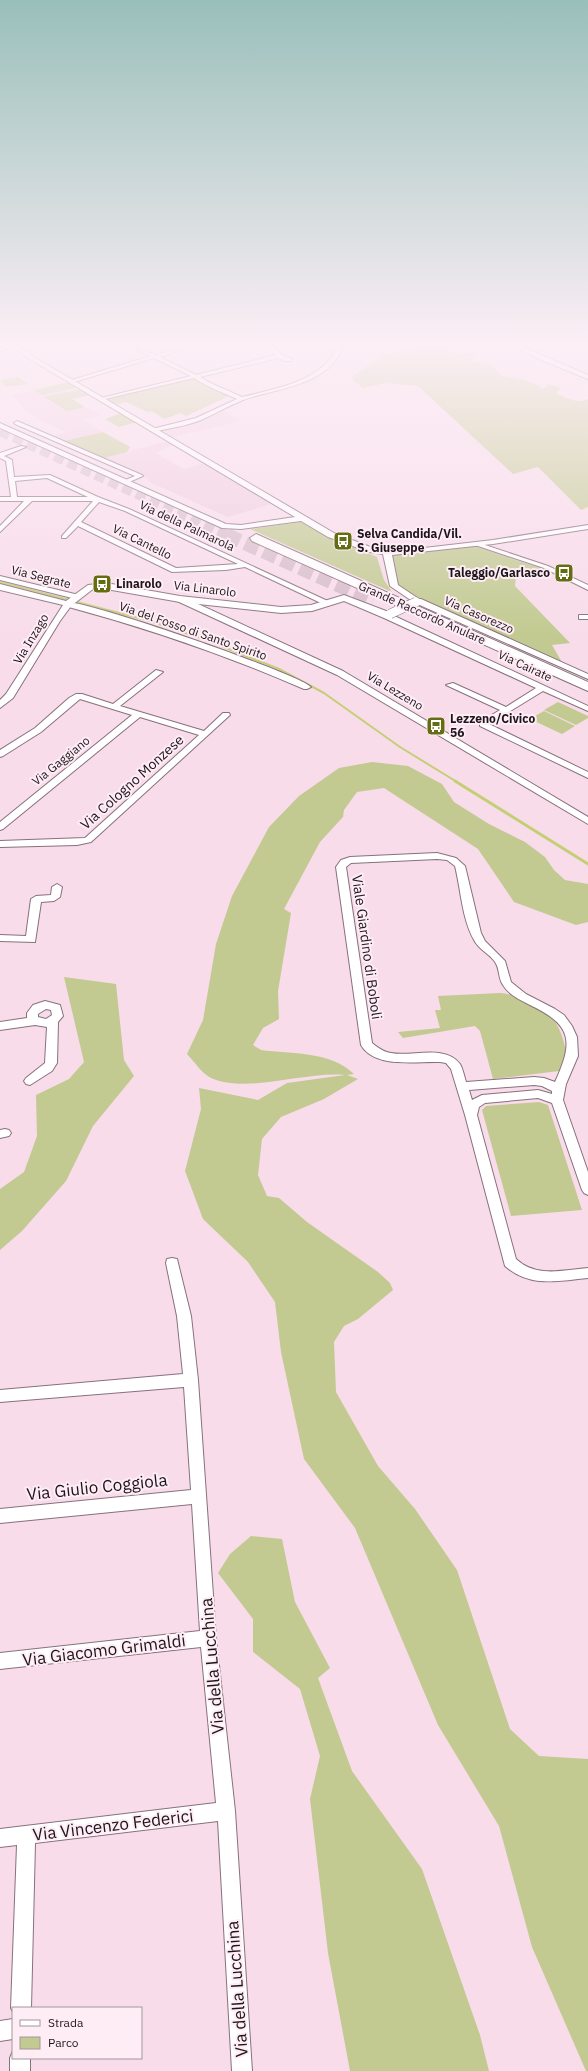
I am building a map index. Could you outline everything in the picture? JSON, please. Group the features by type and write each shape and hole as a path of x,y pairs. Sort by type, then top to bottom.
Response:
{"highway":[{"name":"Grande Raccordo Anulare","path":"256,538 588,687"},
{"name":"Grande Raccordo Anulare","path":"373,601 588,698"}],"street":[{"path":"39,443 227,527 242,527 304,518"},
{"path":"63,443 140,476 125,482"},
{"path":"176,443 331,535 354,545 387,552 410,552 477,544 588,526"},
{"path":"0,456 23,447"},
{"path":"0,456 9,460 14,499"},
{"path":"12,479 48,476 98,499 64,537"},
{"name":"Via della Palmarola","path":"0,499 98,499 127,510 328,603"},
{"path":"0,530 30,499"},
{"name":"Via Cantello","path":"78,523 174,570 226,568 246,565"},
{"path":"477,544 546,567 584,583 588,588"},
{"name":"Via Casorezzo","path":"387,552 393,585 414,600 588,677"},
{"name":"Via Segrate","path":"0,578 76,597"},
{"name":"Via Linarolo","path":"68,604 89,588 101,586 180,599 281,610 306,609 343,598"},
{"name":"Via del Fosso di Santo Spirito","path":"0,587 131,621 173,634 259,666 307,687"},
{"name":"Via Cairate","path":"343,598 386,614 588,709"},
{"name":"Via Lezzeno","path":"180,599 340,673 588,821"},
{"path":"386,614 414,600"},
{"name":"Via Inzago","path":"0,705 10,696 47,633 68,604"},
{"path":"115,706 158,672"},
{"path":"450,685 506,710"},
{"path":"542,688 483,724 588,775"},
{"name":"Via Cologno Monzese","path":"0,754 38,730 76,697 85,697 205,734"},
{"name":"Via Gaggiano","path":"0,827 138,714"},
{"name":"Via Cologno Monzese","path":"0,844 77,842 88,840 226,715"},
{"name":"Viale Giardino di Boboli","path":"557,1094 568,1072 574,1050 570,1034 552,1012 519,993 506,983 501,962 483,945 477,935 460,866 457,862 449,858 437,856 347,861 341,868 367,1046 377,1054 392,1059 446,1057 455,1065 471,1115 510,1262 521,1271 537,1277 588,1273"},
{"path":"0,938 31,940 36,899 54,898 57,895 57,887"},
{"path":"0,1026 36,1021 46,1023 53,1021 58,1016 58,1010 49,1005 41,1006 34,1010 32,1016 36,1021"},
{"path":"30,1081 48,1068 51,1063 53,1021"},
{"path":"462,1086 534,1081 544,1082 557,1094 588,1190"},
{"path":"471,1115 474,1105 482,1099 538,1094 557,1094"},
{"name":"Via della Lucchina","path":"172,1262 184,1316 191,1380 208,1638 226,1811 242,2071"},
{"path":"0,1396 191,1380"},
{"name":"Via Giulio Coggiola","path":"0,1516 198,1496"},
{"name":"Via Giacomo Grimaldi","path":"0,1662 208,1638"},
{"name":"Via Vincenzo Federici","path":"0,1838 226,1811"},
{"path":"21,2007 26,1836"},
{"path":"0,2031 12,2030"},
{"path":"20,2059 20,2071"}],"shaded area":[{"path":"162,443 171,443 174,444 156,453 183,469 201,464 207,464 274,503 228,517 147,481 151,480 104,458"}],"green space":[{"path":"68,443 122,443 130,447 127,452 104,458"},
{"path":"479,443 588,443 588,507 581,510 538,467 513,474"},
{"path":"301,522 328,537 377,557 384,580 392,592 250,529"},
{"path":"475,546 549,571 516,576 515,586 570,643 552,645 563,664 413,596 401,587 394,574 390,554"},
{"path":"558,702 588,716 588,718 576,725 544,710"},
{"path":"544,711 575,726 562,734 530,719"},
{"path":"372,762 408,766 442,784 454,802 489,824 525,842 545,857 554,870 565,880 588,884 588,922 576,925 514,902 478,849 384,788 357,792 344,810 343,817 320,842 284,909 291,913 278,991 279,1019 263,1028 253,1045 261,1050 298,1053 322,1057 334,1061 344,1067 354,1074 347,1075 358,1079 324,1099 281,1117 262,1139 258,1175 267,1196 279,1198 307,1222 378,1272 390,1283 393,1290 358,1319 344,1326 334,1342 336,1392 378,1466 415,1509 457,1570 510,1729 539,1756 588,1759 588,2071 586,2071 532,1947 499,1826 438,1725 355,1528 304,1459 281,1352 275,1302 248,1262 203,1219 185,1171 201,1109 199,1088 258,1100 287,1083 345,1075 312,1076 242,1084 226,1082 208,1076 187,1054 203,1020 216,944 232,896 269,827 299,796 339,768"},
{"path":"64,977 116,984 124,1060 134,1076 93,1126 66,1181 22,1231 0,1250 0,1189 24,1172 37,1136 36,1095 69,1079 84,1062"},
{"path":"500,993 527,1001 551,1017 558,1026 566,1052 565,1064 559,1071 493,1079 480,1031 475,1026 403,1038 398,1032 440,1028 435,1010 441,1010 438,996"},
{"path":"539,1102 548,1105 582,1210 511,1216 482,1110 486,1106"},
{"path":"251,1536 282,1539 295,1602 330,1668 318,1678 352,1771 422,1869 480,2035 489,2071 350,2071 328,1953 310,1799 320,1756 300,1689 253,1652 253,1619 218,1573 230,1554"}],"waterway":[{"path":"0,582 150,621 201,638 279,669 324,693 400,747 457,782"},
{"path":"455,781 588,864"}],"tunnel":[{"path":"25,443 229,536"},
{"path":"227,535 373,601"}],"place":[{"name":"Selva Candida/Vil. S. Giuseppe","path":"343,541"},
{"name":"Taleggio/Garlasco","path":"564,573"},
{"name":"Linarolo","path":"102,584"},
{"name":"Lezzeno/Civico 56","path":"436,726"}]}
